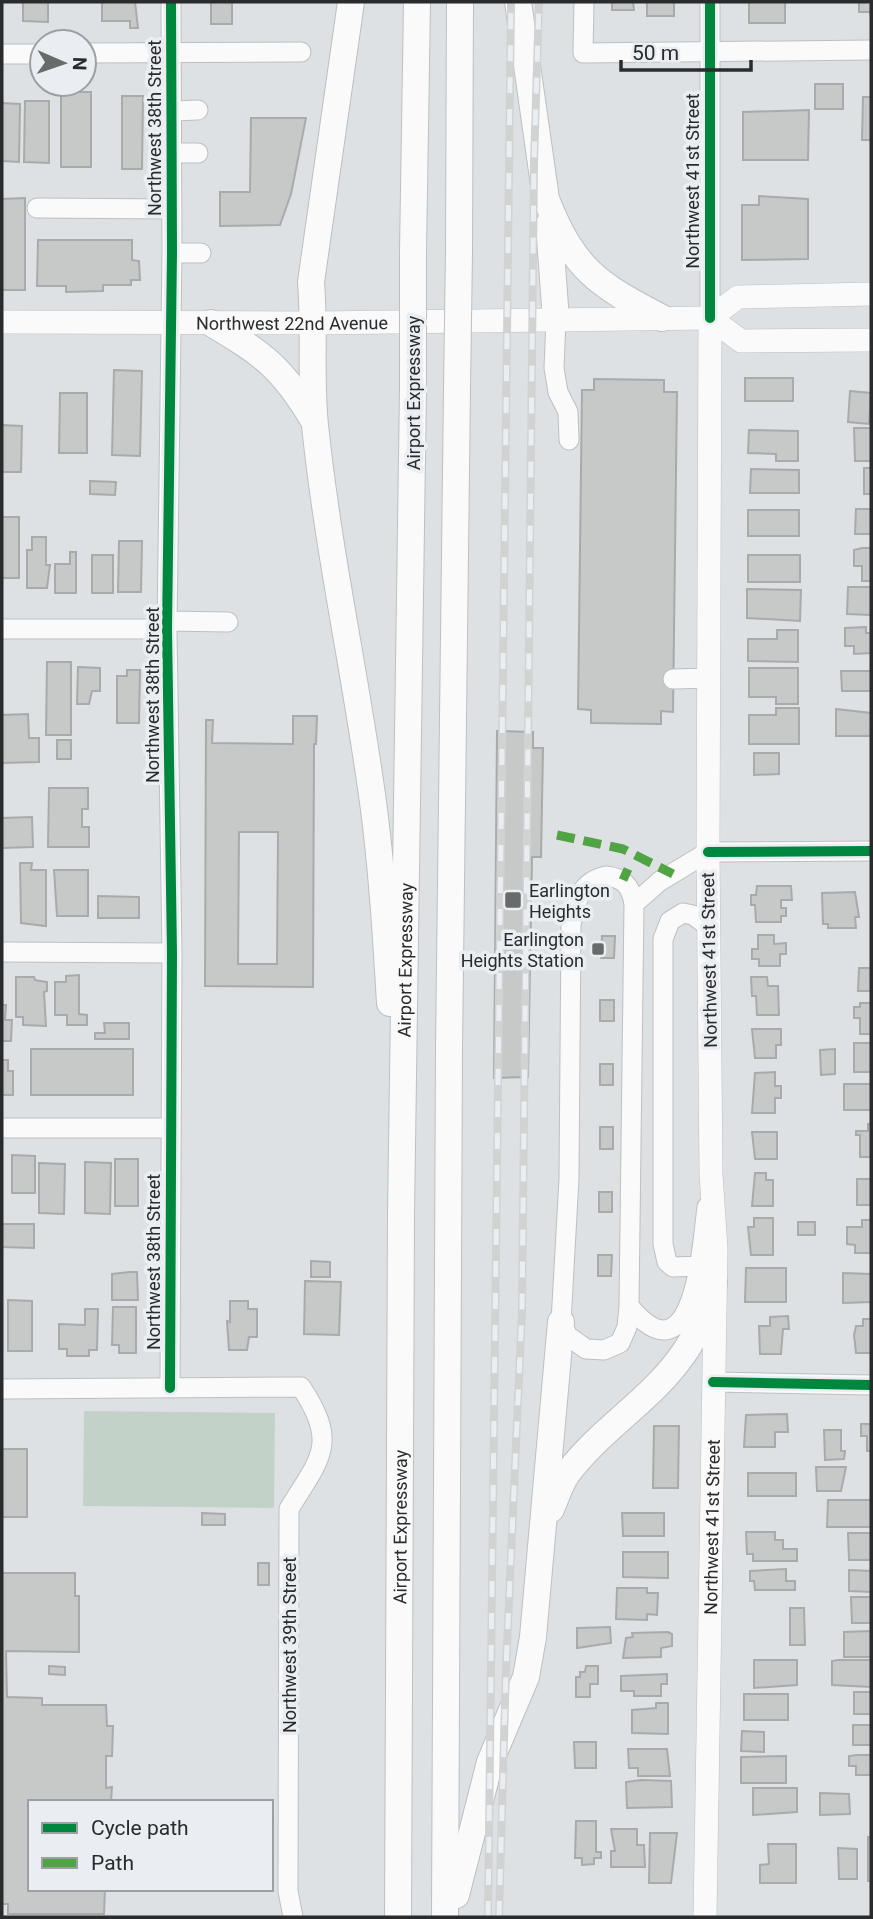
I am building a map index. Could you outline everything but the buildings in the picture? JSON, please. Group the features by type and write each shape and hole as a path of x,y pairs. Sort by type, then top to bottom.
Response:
{"highway":[{"path":"351,2 311,282 315,323 315,422 380,867 401,1215"},
{"name":"Airport Expressway","path":"398,1917 401,1215 417,2"},
{"path":"444,1917 449,1049 460,2"},
{"path":"518,2 546,199 555,320"},
{"path":"546,199 570,252 584,269 612,292 663,318"},
{"path":"211,323 256,349 279,369 315,422"},
{"path":"540,1555 551,1510 566,1476 587,1451 647,1397 684,1354 707,1275"},
{"path":"451,1917 489,1762 526,1677 561,1322"}],"main road":[{"path":"871,294 738,297 710,318 741,341 871,340"},
{"name":"Northwest 22nd Avenue","path":"2,322 315,323 710,318"},
{"name":"Northwest 41st Street","path":"705,1917 713,1382 707,1275 711,1174 708,852 710,318"}],"street":[{"name":"Northwest 38th Street","path":"170,1388 172,953 168,625 172,2"},
{"path":"584,2 583,53 871,50"},
{"name":"Northwest 41st Street","path":"710,2 710,318"},
{"path":"98,53 301,52"},
{"path":"2,54 28,54"},
{"path":"173,111 198,110"},
{"path":"172,153 198,153"},
{"path":"37,208 172,209"},
{"path":"172,253 201,253"},
{"path":"555,320 554,368 558,392 568,412 569,440"},
{"path":"2,629 228,622"},
{"path":"673,679 710,678"},
{"path":"634,904 660,881 708,852 871,852"},
{"path":"598,877 623,880 633,893 634,904 629,1306 625,1336 620,1343 604,1350 586,1349 577,1344 561,1322 569,1179 571,925 581,891 598,877"},
{"path":"629,1306 644,1323 654,1327 674,1326 690,1307 707,1275 673,1268 667,1262 663,1244 663,939 670,921 683,913 693,915 709,927"},
{"path":"2,952 172,953"},
{"path":"2,1128 171,1128"},
{"path":"713,1382 871,1385"},
{"name":"Northwest 39th Street","path":"170,1388 301,1387 314,1406 323,1431 321,1458 289,1509 288,1891 293,1917"},
{"path":"2,1389 170,1388"}],"shaded area":[{"path":"84,1411 275,1413 274,1508 83,1506"}],"railway":[{"path":"488,1917 511,2"},
{"path":"499,1917 506,1668 522,1310 534,163 539,2"}],"marked path":[{"path":"557,835 623,849 673,874"},
{"path":"623,880 628,869"}],"cycle path":[{"path":"170,1388 172,953 167,629 172,253 171,2"},
{"path":"710,2 710,318"},
{"path":"708,852 871,851"},
{"path":"713,1382 871,1385"}],"place":[{"name":"Earlington Heights","path":"513,900"},
{"name":"Earlington Heights Station","path":"598,949"}]}
